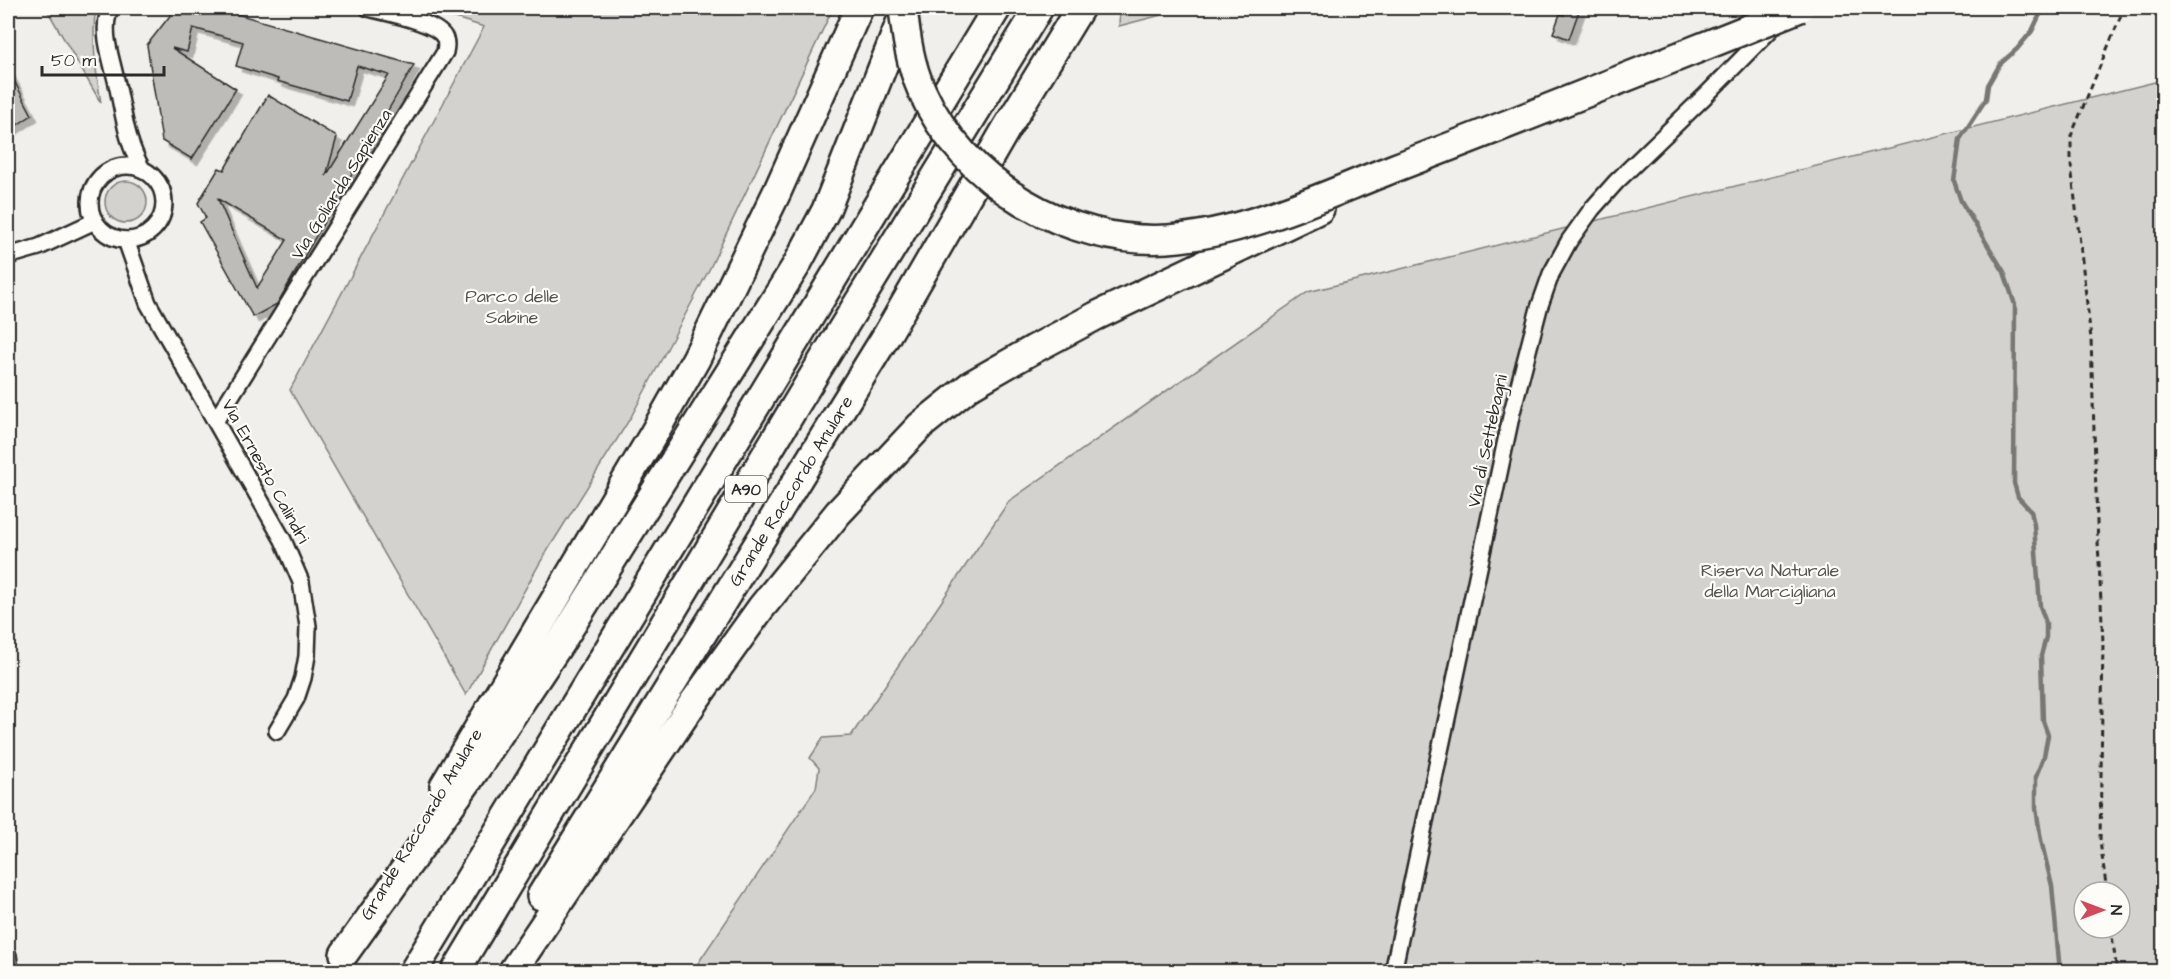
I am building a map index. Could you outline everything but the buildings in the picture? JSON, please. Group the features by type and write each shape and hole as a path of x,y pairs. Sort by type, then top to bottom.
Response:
{"highway":[{"name":"Grande Raccordo Anulare","path":"338,963 653,435 710,333 777,192 859,8"},
{"path":"904,8 910,54 922,90 937,119 958,148 988,177 1016,198 1046,214 1090,231 1116,237 1151,239 1215,232 1259,219 1456,145 1800,8"},
{"path":"338,963 468,781 546,665 796,266 826,210 904,8"},
{"name":"A90","path":"413,972 997,8"},
{"name":"Grande Raccordo Anulare","path":"455,972 809,383 1039,8"},
{"name":"Grande Raccordo Anulare","path":"495,972 888,333 1006,129 1080,8"},
{"path":"512,972 726,656 786,574 837,513 914,432 971,385 1096,316 1456,145"}],"street":[{"path":"110,8 106,27 109,59 115,74 128,141 142,169"},
{"name":"Via Goliarda Sapienza","path":"216,420 445,52 444,37 435,28 368,8"},
{"name":"Via di Settebagni","path":"1393,972 1512,412 1539,308 1551,274 1569,241 1604,195 1793,8"},
{"path":"131,165 142,169 153,176 160,186 164,198 164,211 159,223 139,238 126,240 114,238 103,231 95,221 90,199 93,188 108,170 131,165"},
{"path":"8,256 39,247 95,221"},
{"name":"Via Ernesto Calindri","path":"126,240 148,303 283,540 301,582 306,604 308,641 303,678 296,699 277,731"},
{"path":"8,955 10,972"}],"path":[{"path":"2105,880 2100,841 2103,642 2091,339 2071,165 2071,135 2124,8"},
{"path":"2113,940 2117,972"}],"green space":[{"path":"46,8 96,8 94,44 101,103"},
{"name":"Parco delle Sabine","path":"424,8 833,8 710,268 631,417 541,561 466,695 290,390 484,27"},
{"path":"1120,8 1183,8 1119,26"},
{"name":"Riserva Naturale della Marcigliana","path":"2163,80 2163,971 692,972 816,788 819,768 810,758 823,738 851,736 1009,501 1308,292"},
{"path":"126,181 134,182 141,187 146,194 146,210 141,217 134,222 126,223 118,222 111,217 106,210 105,202 106,194 111,187 118,182"}],"waterway":[{"path":"2043,8 2032,31 2000,64 1988,85 1986,99 1960,139 1954,181 1961,201 2004,272 2015,305 2014,483 2018,497 2031,511 2040,606 2046,623 2046,637 2041,656 2043,721 2048,735 2044,756 2036,776 2036,808 2052,886 2060,972"}]}
